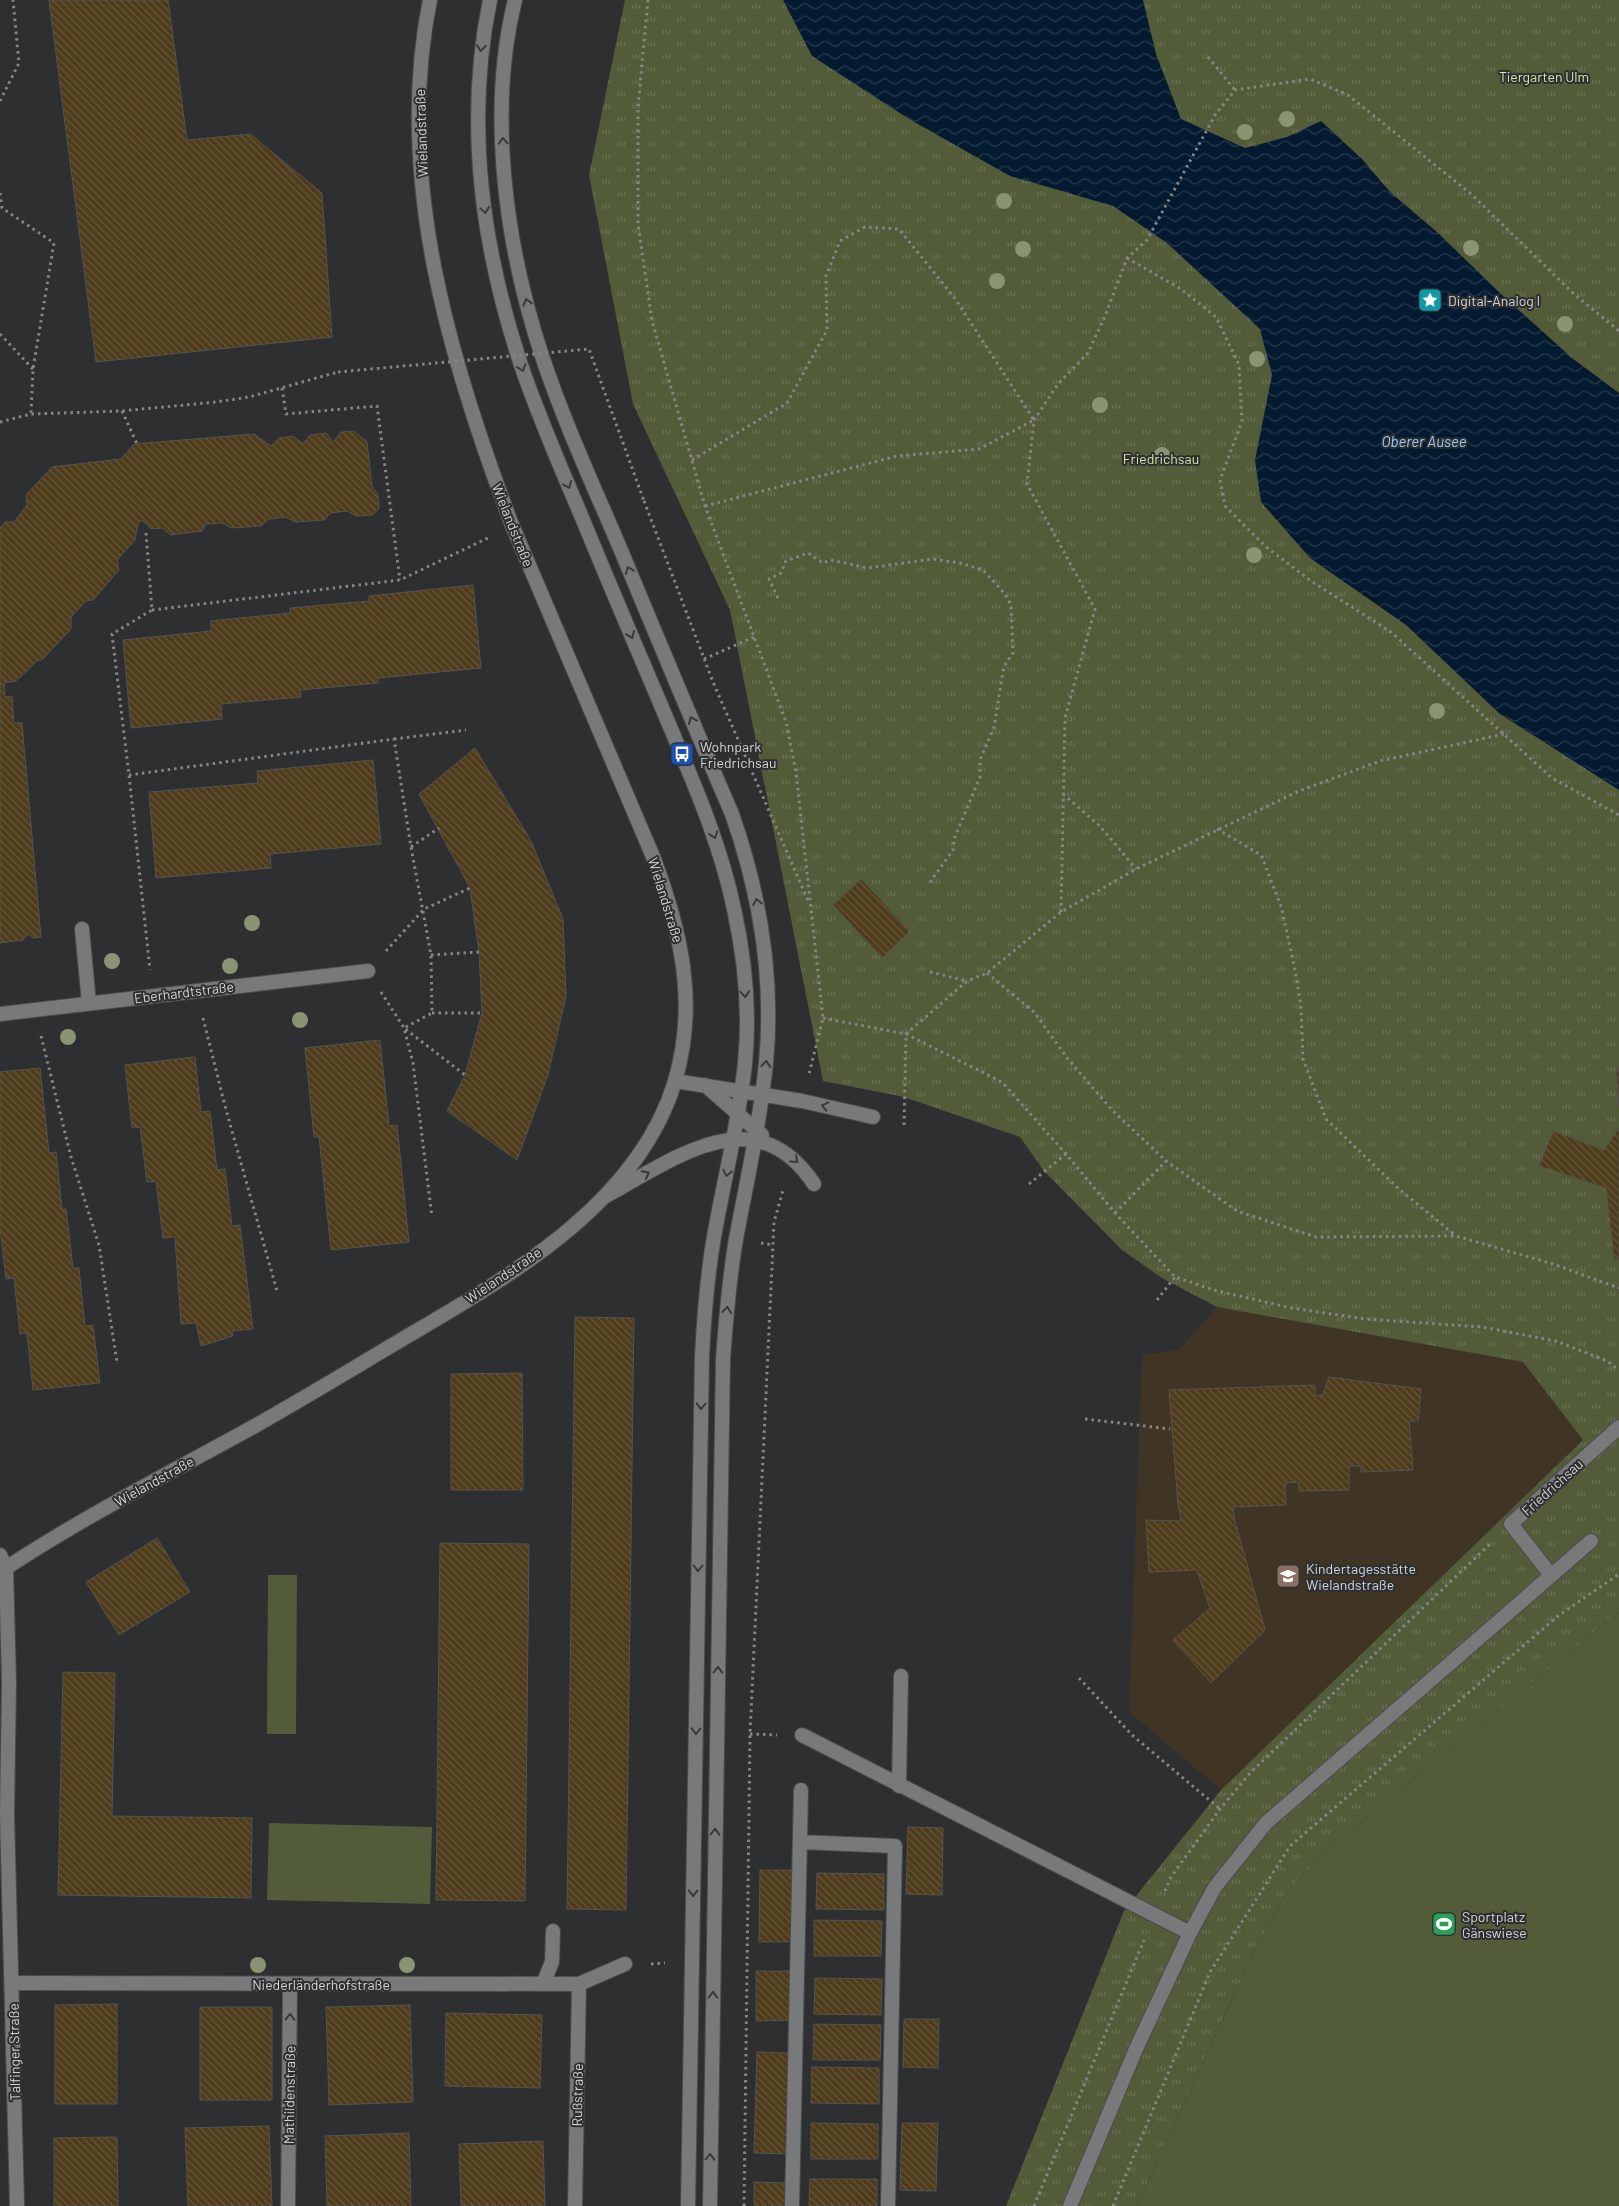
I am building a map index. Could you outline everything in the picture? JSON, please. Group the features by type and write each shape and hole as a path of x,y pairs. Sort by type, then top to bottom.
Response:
{"street":[{"name":"Wielandstraße","path":"3,1570 89,1518 321,1388 484,1290 534,1256 603,1198 624,1174 643,1149 675,1081 685,1027 685,983 680,940 669,900 650,850 493,476 460,371 439,283 426,222 420,167 418,112 421,60 430,0"},
{"path":"490,0 479,68 478,137 484,204 499,286 520,361 549,440 685,763 718,847 734,909 744,974 746,1032 741,1090 734,1139 708,1271 702,1357 688,2206"},
{"path":"515,0 507,41 504,71 502,138 508,200 521,278 542,356 555,390 741,842 758,905 766,971 768,1034 762,1094 732,1268 723,1359 710,2206"},
{"path":"82,929 89,1003"},
{"name":"Eberhardtstraße","path":"0,1014 368,971"},
{"path":"675,1081 802,1100 873,1117"},
{"path":"704,1085 738,1114 756,1135 792,1156 814,1184"},
{"path":"603,1198 685,1153 715,1142 756,1135"},
{"name":"Friedrichsau","path":"1551,1575 1512,1524 1619,1427"},
{"path":"1070,2206 1136,2049 1190,1933 1215,1887 1266,1823 1591,1541"},
{"path":"0,1555 3,1570"},
{"name":"Talfinger Straße","path":"3,1570 9,1682 7,1814 17,2206"},
{"path":"899,1786 901,1676"},
{"path":"802,1735 1190,1933"},
{"path":"792,2206 801,1790"},
{"path":"0,1801 7,1814"},
{"path":"800,1842 895,1846 888,2206"},
{"path":"543,1984 552,1962 553,1931"},
{"name":"Niederländerhofstraße","path":"12,1983 579,1984 625,1964"},
{"name":"Mathildenstraße","path":"288,2206 290,1984"},
{"name":"Rußstraße","path":"575,2206 579,1984"}],"path":[{"path":"0,101 19,63 13,0"},
{"path":"648,0 638,108 638,224 652,321 705,506 786,722 796,772 823,1018 802,1100"},
{"path":"1208,57 1235,90"},
{"path":"1061,912 1065,718 1095,609 1027,484 1034,420 1058,384 1088,353 1128,258 1147,240 1215,115 1235,90 1310,79 1348,95 1471,194 1574,294 1619,331"},
{"path":"0,194 1,209 54,243 33,369 31,414"},
{"path":"692,460 787,403 827,330 826,276 840,241 865,227 899,230 956,300 1034,420"},
{"path":"1128,258 1181,289 1216,317 1239,365 1242,421 1220,480 1225,506 1265,546 1311,581 1391,632 1552,778 1619,814"},
{"path":"0,334 33,369"},
{"path":"0,422 31,414 122,411 216,402 282,388 338,372 589,350 704,659 749,768 810,906"},
{"path":"282,388 286,414 377,406 400,580"},
{"path":"122,411 138,446"},
{"path":"705,506 897,456 979,449 1034,420"},
{"path":"153,996 130,775 112,634 152,610 400,580 512,525"},
{"path":"146,534 152,610"},
{"path":"778,598 769,579 781,573 786,561 808,553 822,563 831,560 868,568 932,559 960,563 983,570 1006,594 1011,605 1013,653 1004,666 994,727 980,760 980,777 954,839 953,850 928,885"},
{"path":"704,659 754,637"},
{"path":"130,775 466,730"},
{"path":"904,1125 906,1034 967,981 988,973 1061,912 1136,869 1299,790 1380,761 1505,734"},
{"path":"394,739 411,847 432,955 432,1013"},
{"path":"1063,794 1100,826 1136,869"},
{"path":"411,847 439,828"},
{"path":"1217,829 1262,855 1281,906 1294,965 1301,1006 1303,1059 1326,1119 1400,1188 1456,1236"},
{"path":"432,1217 413,1063 404,1028 368,971 424,909 470,888"},
{"path":"432,955 479,952"},
{"path":"930,972 967,981"},
{"path":"988,973 1034,1012 1068,1059 1112,1110 1166,1161 1237,1211 1316,1237 1456,1236 1553,1264 1619,1288"},
{"path":"196,991 225,1106 277,1291"},
{"path":"34,1009 70,1157 99,1245 117,1362"},
{"path":"404,1028 432,1013 482,1013"},
{"path":"823,1018 906,1034 1002,1082 1115,1213 1176,1277 1214,1290 1291,1308 1366,1319 1482,1328 1556,1341 1607,1361 1619,1370"},
{"path":"404,1028 465,1074"},
{"path":"1029,1184 1066,1154"},
{"path":"744,2206 750,1734 774,1222 792,1156"},
{"path":"1115,1213 1166,1161"},
{"path":"1157,1300 1176,1277"},
{"path":"1084,1419 1170,1429"},
{"path":"1113,2206 1210,1972 1290,1846 1558,1616 1619,1574"},
{"path":"1078,1678 1132,1736 1220,1808"}],"shaded area":[{"name":"Kindertagesstätte Wielandstraße","path":"1217,1307 1523,1362 1583,1440 1221,1790 1129,1712 1142,1355 1179,1350"}],"green space":[{"name":"Friedrichsau","path":"625,0 1619,0 1619,1612 1328,1849 1286,1893 1252,1956 1137,2206 1006,2206 1124,1911 1221,1790 1583,1440 1523,1362 1217,1307 1162,1278 1122,1250 1044,1171 1020,1137 904,1097 823,1081 730,610 633,404 589,175"},
{"path":"268,1575 297,1575 296,1734 267,1734"},
{"name":"Sportplatz Gänswiese","path":"1619,1612 1619,2206 1137,2206 1252,1956 1286,1893 1328,1849"},
{"path":"269,1823 432,1827 430,1904 267,1900"}],"water":[{"name":"Oberer Ausee","path":"783,0 1143,0 1156,54 1181,119 1245,148 1287,137 1321,121 1362,159 1391,193 1437,232 1502,295 1572,358 1619,393 1619,790 1500,714 1406,625 1310,558 1261,502 1255,460 1272,375 1260,329 1167,243 1113,206 1010,176 909,119 812,56"}],"building":[{"path":"49,0 168,0 187,140 250,134 322,193 332,337 96,362"},
{"path":"354,431 367,442 372,486 378,495 379,508 373,515 356,516 347,511 331,513 324,520 296,522 285,517 269,519 261,526 231,528 223,523 206,524 202,531 171,535 162,528 151,529 143,521 140,521 135,540 117,560 119,570 93,600 86,601 71,617 71,629 42,660 38,660 16,681 4,683 5,697 12,696 14,723 22,723 41,937 33,938 28,934 23,940 0,943 0,528 5,522 14,522 27,505 26,495 52,467 121,459 134,444 254,434 271,446 279,438 293,436 303,444 310,435 326,433 333,442 341,432"},
{"path":"473,585 481,668 378,678 378,683 300,690 301,697 221,704 222,719 131,728 123,640 211,631 211,621 290,613 290,608 369,601 369,596"},
{"path":"475,748 531,841 563,919 566,996 548,1075 517,1160 447,1111 465,1075 482,1013 479,952 470,888 419,794"},
{"path":"373,760 381,844 270,854 271,868 156,878 149,792 258,783 257,771"},
{"path":"861,879 910,931 882,958 833,905"},
{"path":"380,1040 389,1126 397,1125 409,1242 331,1250 319,1137 314,1137 305,1048"},
{"path":"195,1057 201,1112 210,1111 217,1170 225,1169 232,1226 240,1225 253,1329 232,1331 233,1336 201,1346 196,1323 181,1324 175,1237 163,1238 156,1181 147,1182 140,1127 132,1128 125,1065"},
{"path":"1619,1067 1619,1108 1616,1072"},
{"path":"40,1068 49,1153 56,1152 62,1209 66,1209 73,1268 79,1268 85,1326 93,1325 100,1383 33,1390 27,1333 20,1334 14,1278 6,1279 0,1228 0,1072"},
{"path":"1619,1128 1619,1259 1614,1260 1606,1188 1539,1166 1553,1131 1604,1150"},
{"path":"575,1317 634,1318 626,1910 567,1909"},
{"path":"522,1373 523,1490 451,1490 451,1374"},
{"path":"1329,1377 1421,1389 1418,1421 1409,1421 1413,1470 1361,1472 1361,1466 1349,1466 1349,1490 1299,1491 1298,1482 1285,1483 1286,1505 1233,1507 1234,1517 1265,1630 1211,1683 1173,1640 1210,1608 1197,1570 1149,1572 1146,1520 1181,1521 1169,1390 1315,1385 1315,1396 1323,1395"},
{"path":"157,1538 190,1592 119,1635 86,1582"},
{"path":"440,1543 529,1544 525,1901 436,1900"},
{"path":"63,1672 115,1673 112,1816 252,1818 251,1898 58,1895"},
{"path":"908,1827 943,1828 942,1895 906,1894"},
{"path":"760,1870 794,1870 794,1942 759,1942"},
{"path":"817,1873 884,1874 884,1910 816,1909"},
{"path":"814,1920 882,1921 881,1956 814,1956"},
{"path":"756,1971 791,1971 791,2020 756,2021"},
{"path":"815,1978 882,1979 881,2015 814,2014"},
{"path":"117,2004 117,2104 55,2104 55,2005"},
{"path":"410,2005 413,2102 329,2105 326,2007"},
{"path":"200,2007 272,2007 272,2100 200,2100"},
{"path":"446,2013 542,2015 540,2088 445,2086"},
{"path":"904,2019 939,2019 938,2068 903,2067"},
{"path":"814,2024 881,2025 880,2060 813,2060"},
{"path":"757,2052 791,2053 788,2154 754,2153"},
{"path":"812,2067 879,2068 879,2104 811,2103"},
{"path":"811,2123 878,2124 878,2159 811,2159"},
{"path":"902,2123 938,2123 936,2191 900,2190"},
{"path":"269,2126 272,2206 188,2206 185,2128"},
{"path":"409,2133 411,2206 327,2206 325,2136"},
{"path":"117,2137 118,2206 54,2206 54,2138"},
{"path":"543,2141 545,2206 461,2206 459,2144"},
{"path":"810,2179 877,2179 877,2206 809,2206"},
{"path":"754,2182 789,2183 788,2206 754,2206"}],"place":[{"name":"Digital-Analog I","path":"1430,300"},
{"name":"Wohnpark Friedrichsau","path":"682,754"},
{"name":"Kindertagesstätte Wielandstraße","path":"1288,1576"},
{"name":"Sportplatz Gänswiese","path":"1444,1924"}],"park label":[{"name":"Tiergarten Ulm","path":"1544,76"}]}
